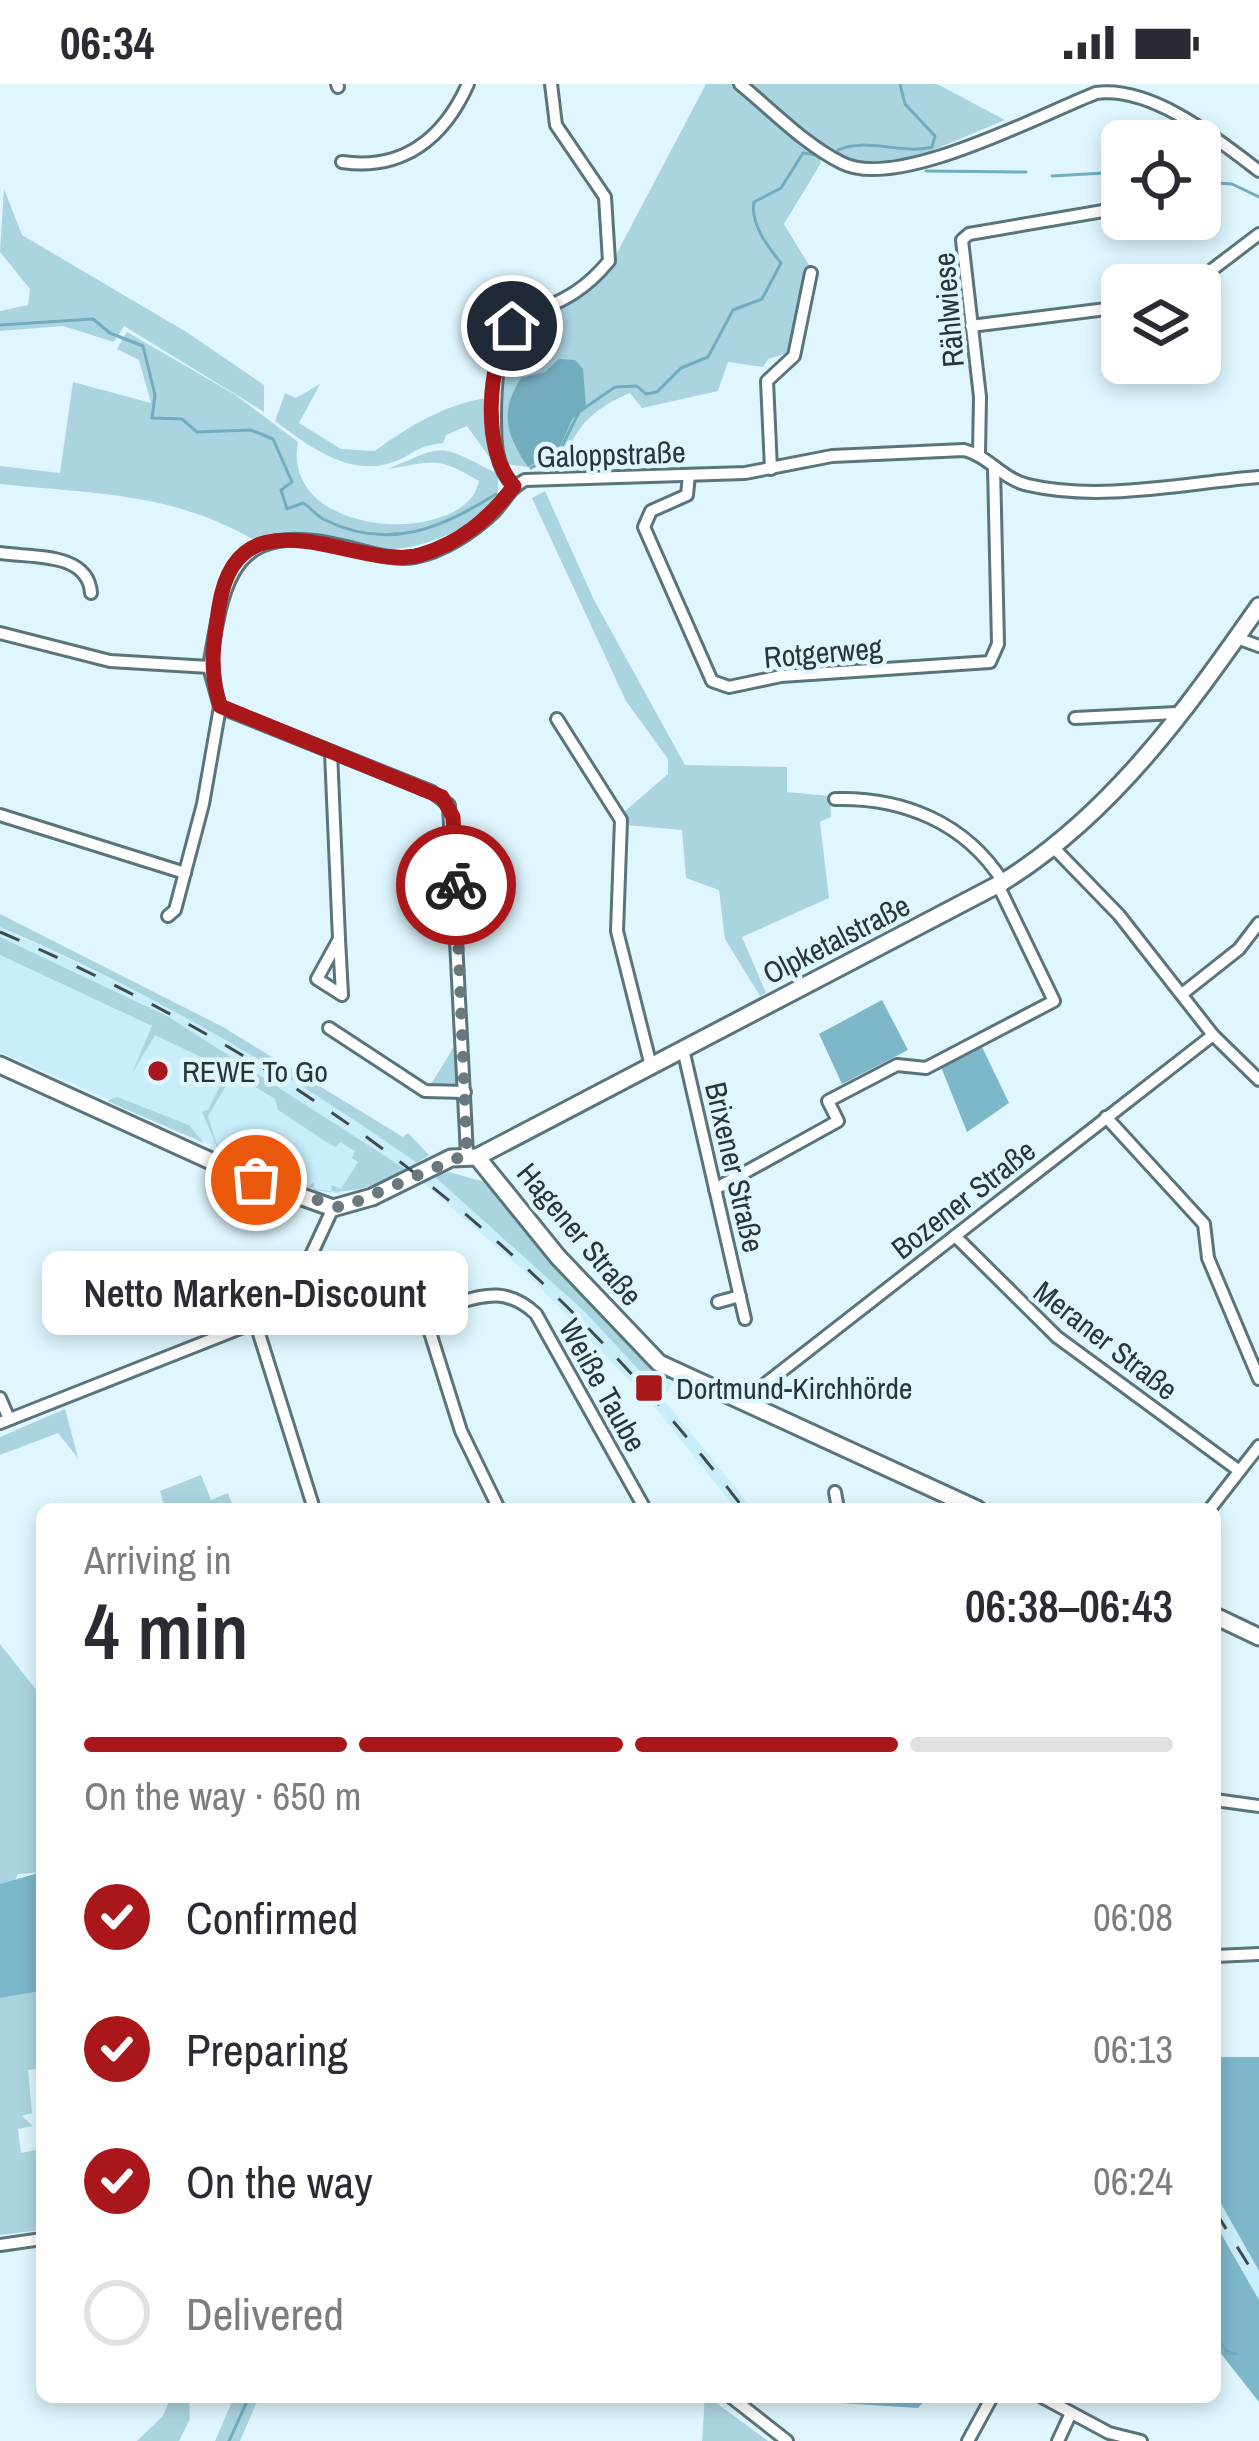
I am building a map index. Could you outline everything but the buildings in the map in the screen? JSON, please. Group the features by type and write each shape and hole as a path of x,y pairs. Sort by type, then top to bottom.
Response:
{"main road":[{"name":"Olpketalstraße","path":"472,1156 1001,883 1055,849 1101,810 1259,606"},
{"path":"0,1065 244,1176 333,1208 360,1202 472,1156"},
{"name":"Hagener Straße","path":"472,1156 649,1355 964,1503"},
{"path":"1221,1619 1259,1637"}],"street":[{"path":"342,162 388,163 422,147 444,125 468,84"},
{"path":"514,486 503,472 495,444 497,352 518,320 589,282 609,260 605,196 556,125 551,84"},
{"path":"740,84 822,150 860,169 917,164 1112,87 1145,99 1259,171"},
{"name":"Rählwiese","path":"980,454 962,250 970,234 1101,211"},
{"path":"1220,264 1259,234"},
{"path":"770,469 767,382 794,356 811,273"},
{"path":"971,326 1101,310"},
{"path":"980,454 1026,485 1075,492 1259,477"},
{"name":"Galoppstraße","path":"208,667 221,589 230,572 264,544 303,539 389,558 417,556 478,526 514,486 536,478 770,469 832,456 980,454"},
{"name":"Rotgerweg","path":"689,475 687,495 651,511 644,526 712,681 729,687 781,676 990,662 998,644 994,467"},
{"path":"0,553 77,564 90,578 91,593"},
{"path":"0,633 110,662 208,667 220,706 185,873 168,916"},
{"path":"1237,638 1259,646"},
{"path":"220,706 432,792 449,805 472,1156"},
{"path":"1075,718 1177,713"},
{"path":"557,719 621,820 616,931 651,1066"},
{"path":"331,752 342,995 316,979 339,939"},
{"path":"716,1189 838,1121 828,1101 896,1065 926,1068 1054,1001 986,855 933,818 878,797 835,799"},
{"path":"0,815 185,873"},
{"path":"1055,849 1119,915 1213,1035 1259,1080"},
{"path":"1182,994 1239,949 1259,923"},
{"path":"329,1028 425,1091 465,1092"},
{"name":"Bozener Straße","path":"742,1402 1213,1035"},
{"name":"Brixener Straße","path":"682,1049 745,1319"},
{"path":"1106,1117 1204,1224 1208,1258 1259,1379"},
{"path":"0,1398 4,1421 256,1324 278,1306 306,1266 333,1208"},
{"name":"Meraner Straße","path":"955,1235 1057,1337 1238,1470"},
{"name":"Weiße Taube","path":"306,1266 358,1299 423,1310 489,1293 521,1300 536,1314 642,1503"},
{"name":"Brixener Straße","path":"718,1302 740,1296"},
{"path":"423,1310 472,1461 496,1503"},
{"path":"256,1324 312,1503"},
{"path":"1214,1503 1259,1446"},
{"path":"835,1492 837,1503"},
{"path":"1221,1801 1259,1806"},
{"path":"1221,1956 1259,1954"},
{"path":"0,2245 36,2240"},
{"path":"738,2403 787,2441"},
{"path":"968,2441 989,2403"},
{"path":"1053,2403 1109,2434 1141,2441"},
{"path":"1058,2441 1071,2413"}],"shaded area":[{"path":"706,84 937,84 1005,120 917,157 859,163 816,145 821,163 784,224 810,267 791,352 768,359 763,367 728,362 718,391 642,408 630,393 589,418 566,458 534,468 506,464 497,431 502,341 512,325 601,271 617,253"},
{"path":"4,189 22,235 188,333 264,385 264,412 124,326 114,342 63,326 0,331 0,311 28,305 30,289 0,252"},
{"path":"127,332 234,394 298,442 300,475 317,499 344,515 377,523 412,524 443,517 467,502 479,481 453,467 425,463 388,469 442,450 498,474 495,502 480,518 455,532 411,547 385,549 289,533 256,541 163,504 0,484 0,466 60,473 73,382 151,403 139,360 117,349"},
{"path":"559,359 575,360 583,369 586,407 573,418 558,450 528,467 510,434 510,402 521,378 545,372"},
{"path":"491,362 495,465 467,426 446,435 443,443 398,460 359,466 328,456 275,421 285,393 296,398 320,384 299,423 341,449 375,451 428,418 486,398"},
{"path":"545,491 594,600 685,765 787,767 787,792 830,796 831,817 820,822 829,898 742,937 766,993 760,996 725,939 719,890 686,878 682,830 626,825 624,812 668,774 668,759 626,701 532,498"},
{"path":"0,914 223,1027 403,1137 408,1133 429,1155 417,1163 214,1034 109,977 0,927"},
{"path":"0,927 165,1004 341,1109 417,1163 407,1170 169,1017 0,937"},
{"path":"0,937 169,1017 407,1170 366,1187 331,1191 332,1185 341,1189 358,1162 352,1158 355,1151 340,1142 336,1147 328,1143 278,1110 275,1099 233,1074 208,1116 218,1149 202,1112 208,1110 228,1070 155,1035 132,1073 152,1026 0,955"},
{"path":"0,955 152,1026 364,1153 339,1194 318,1191 0,1052"},
{"path":"882,1000 908,1050 842,1084 819,1034"},
{"path":"982,1047 1009,1103 967,1132 941,1067"},
{"path":"453,1048 457,1084 430,1086"},
{"path":"117,1097 189,1125 204,1143 107,1101"},
{"path":"449,1172 492,1184 561,1271 645,1363 669,1378 654,1386 584,1311 434,1176"},
{"path":"434,1176 584,1311 653,1385 674,1381 663,1399 748,1503 731,1503 653,1405 522,1269 423,1183"},
{"path":"65,1409 78,1458 58,1433 0,1455 0,1437"},
{"path":"201,1475 211,1500 228,1493 232,1503 163,1503 160,1491"},
{"path":"0,1644 36,1689 36,1872 18,1874 13,1884 0,1884"},
{"path":"36,1874 36,1992 0,1998 0,1884"},
{"path":"36,1992 36,2069 28,2070 32,2113 22,2116 33,2126 18,2129 21,2153 36,2150 36,2231 0,2235 0,1998"},
{"path":"1221,2057 1259,2057 1259,2271 1221,2204"},
{"path":"1221,2204 1259,2271 1259,2300 1221,2233"},
{"path":"1221,2234 1259,2300 1259,2402 1221,2354"},
{"path":"168,2403 189,2403 190,2419 179,2441 137,2441 163,2416"},
{"path":"231,2403 256,2403 240,2441 215,2441"},
{"path":"705,2403 716,2403 768,2441 702,2441"},
{"path":"841,2403 923,2403 918,2408"}],"waterway":[{"path":"838,150 860,145 932,147 935,136 905,104 900,84"},
{"path":"531,468 559,452 579,412 615,387 657,392 681,368 708,357 733,310 762,299 781,263 757,227 754,202 781,188 803,153 817,155"},
{"path":"926,171 1026,172"},
{"path":"1052,176 1101,173"},
{"path":"1221,183 1259,197"},
{"path":"0,325 93,319 110,333 143,346 155,395 152,418 182,419 197,432 251,430 273,439 292,482 281,490 287,509 303,503 348,529 392,535 434,526 496,494"},
{"path":"1221,2343 1227,2352 1236,2354"},
{"path":"229,2441 246,2403"}],"railway":[{"path":"0,932 217,1040 317,1102 411,1170 500,1244 585,1325 666,1413 739,1503"},
{"path":"1221,2221 1259,2282"}],"way so far":[{"path":"256,1180 316,1204 342,1208 467,1154 456,885"}],"place":[{"name":"REWE To Go","path":"158,1071"},
{"name":"Netto Marken-Discount","path":"256,1180"},
{"name":"Dortmund-Kirchhörde","path":"649,1388"}],"route":[{"path":"456,885 453,817 442,797 220,706 208,667 221,589 230,572 264,544 303,539 389,558 417,556 468,534 497,508 514,486 503,472 495,444 497,352 512,326"}]}
